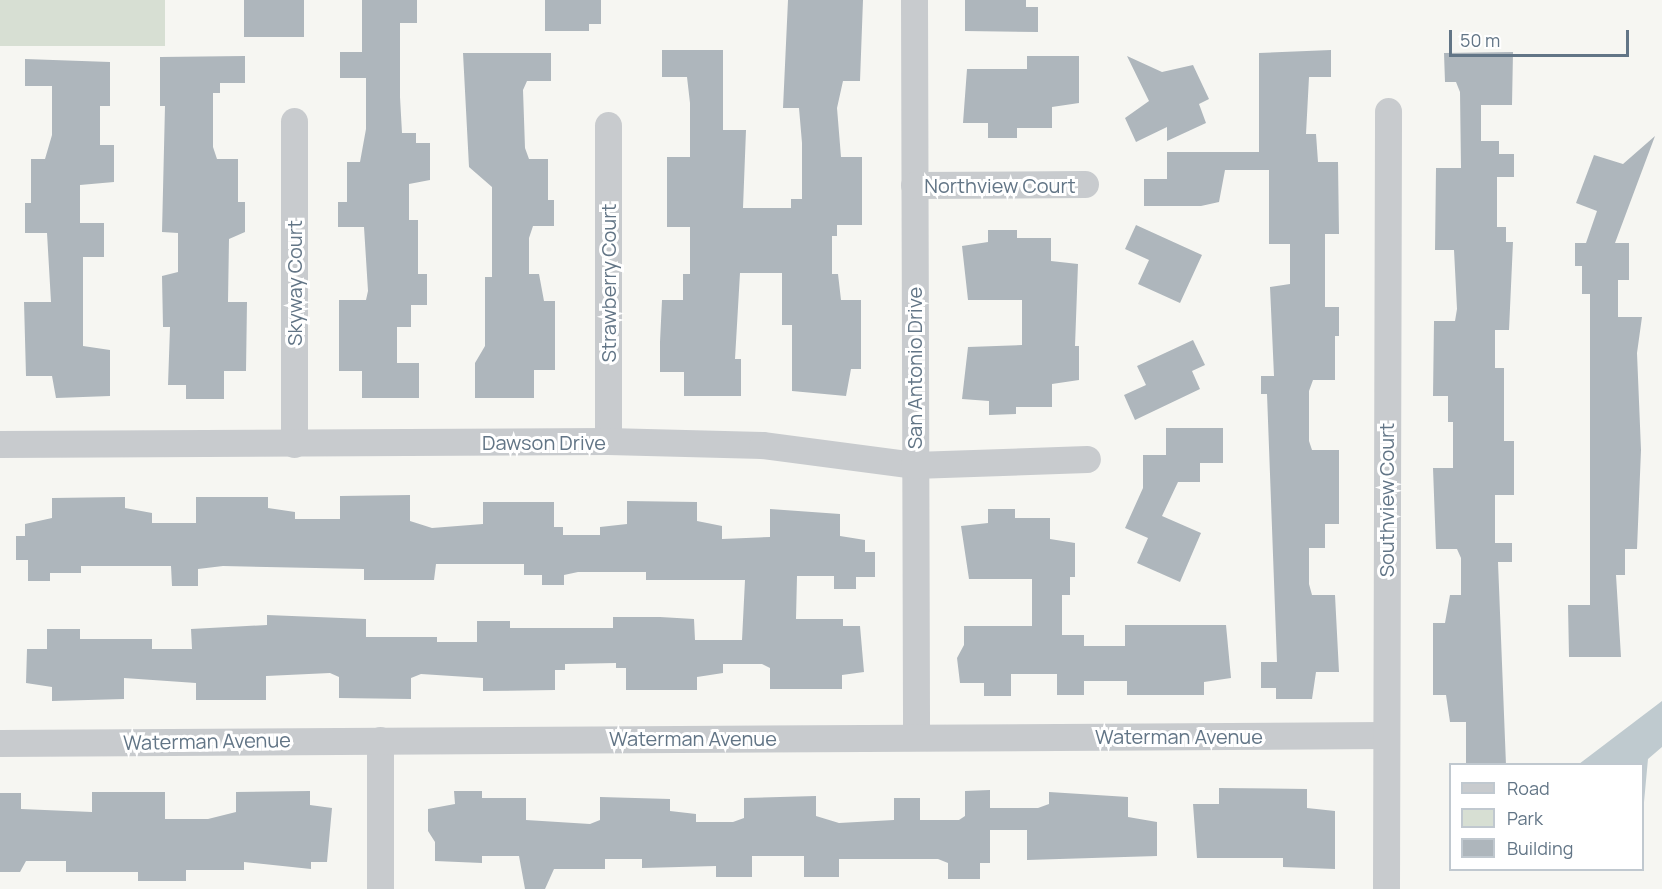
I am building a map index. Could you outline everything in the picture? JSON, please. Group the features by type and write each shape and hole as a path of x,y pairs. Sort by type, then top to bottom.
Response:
{"street":[{"name":"San Antonio Drive","path":"914,0 916,737"},
{"name":"Southview Court","path":"1386,889 1388,111"},
{"name":"Skyway Court","path":"294,121 294,444"},
{"name":"Strawberry Court","path":"608,125 608,441"},
{"name":"Northview Court","path":"914,185 1086,184"},
{"name":"Dawson Drive","path":"0,444 608,441 762,445 914,465 1087,459"},
{"name":"Waterman Avenue","path":"0,743 1385,735"},
{"path":"380,740 380,889"}],"green space":[{"path":"0,0 165,0 165,46 0,46"}],"shaded area":[{"path":"1662,701 1662,747 1648,759 1644,802 1644,763 1580,763"}],"building":[{"path":"244,0 304,0 304,37 244,37"},
{"path":"362,0 417,0 417,23 400,23 400,97 402,133 416,133 416,143 430,143 430,180 409,184 409,220 418,220 418,274 427,274 427,305 411,305 411,327 397,327 397,363 419,363 419,398 362,398 362,371 339,371 339,300 366,300 368,291 364,227 338,227 338,202 347,202 347,162 360,162 366,129 366,78 340,78 340,52 362,52"},
{"path":"545,0 601,0 601,24 589,24 589,31 545,31"},
{"path":"788,0 863,0 860,81 843,81 837,108 841,157 862,157 862,225 837,225 837,236 832,236 832,274 838,274 841,300 861,300 861,369 851,369 846,396 792,391 792,325 782,325 782,273 740,273 735,359 741,359 741,396 684,396 684,372 660,372 660,342 662,300 683,300 683,274 690,274 690,227 667,227 667,157 690,157 690,103 687,77 662,77 662,50 723,50 723,130 746,130 743,208 791,208 791,199 802,199 802,143 799,108 783,108"},
{"path":"965,0 1026,0 1026,7 1038,7 1038,32 965,31"},
{"path":"1331,50 1331,77 1309,77 1306,134 1316,134 1318,162 1338,162 1339,234 1325,234 1325,307 1339,307 1339,336 1335,336 1335,380 1313,380 1309,391 1309,441 1312,450 1339,450 1339,524 1325,524 1325,548 1309,548 1309,584 1312,595 1335,595 1339,672 1316,672 1312,699 1276,699 1276,688 1261,688 1261,662 1277,662 1267,394 1261,394 1261,376 1274,376 1270,287 1290,284 1290,244 1269,244 1269,170 1225,170 1219,202 1201,206 1144,206 1144,179 1167,179 1167,152 1259,152 1259,53"},
{"path":"1513,52 1512,105 1481,105 1481,141 1499,141 1499,154 1514,154 1514,177 1497,177 1497,227 1506,227 1506,242 1513,242 1509,330 1495,330 1495,368 1504,368 1504,441 1514,441 1514,495 1495,495 1495,543 1512,543 1512,562 1498,562 1506,763 1466,763 1466,722 1450,722 1446,695 1433,695 1433,623 1445,623 1450,595 1461,595 1461,558 1457,549 1436,549 1433,468 1453,468 1453,422 1448,422 1448,396 1433,396 1434,321 1455,321 1457,309 1454,250 1435,250 1436,168 1461,168 1460,92 1456,82 1445,82 1444,53"},
{"path":"463,53 551,53 551,81 527,81 523,90 525,148 529,159 548,159 548,200 554,200 554,226 533,226 529,238 529,274 539,274 544,301 555,301 555,370 534,370 534,398 475,398 475,363 485,346 485,277 492,277 492,187 469,167"},
{"path":"245,56 245,83 220,83 220,93 213,93 213,147 217,159 238,159 238,202 245,202 245,232 229,239 228,302 247,302 246,371 224,371 224,399 186,399 186,385 168,385 170,327 163,327 162,276 178,272 178,233 162,232 165,106 160,106 160,57"},
{"path":"1027,56 1079,56 1079,103 1052,107 1052,128 1017,128 1017,138 988,138 988,123 963,123 967,69 1027,69"},
{"path":"1127,56 1162,72 1193,65 1209,99 1199,104 1206,123 1167,141 1167,127 1136,142 1125,118 1149,101"},
{"path":"25,59 110,62 110,106 100,106 100,145 114,145 114,182 80,185 80,223 104,223 104,257 83,257 83,346 110,350 110,396 56,398 52,376 26,376 24,302 51,302 47,233 25,233 25,203 31,203 31,159 45,159 52,135 52,86 25,86"},
{"path":"1655,136 1615,243 1629,243 1629,280 1618,280 1618,317 1642,317 1637,353 1641,450 1637,549 1625,549 1625,575 1616,575 1621,657 1569,657 1568,605 1590,605 1590,294 1582,294 1582,266 1575,266 1575,243 1586,243 1597,211 1576,203 1594,155 1623,164"},
{"path":"1136,225 1202,255 1180,303 1138,284 1149,260 1125,249"},
{"path":"988,230 1017,230 1017,238 1051,238 1051,261 1078,264 1075,346 1079,346 1079,380 1052,384 1052,407 1016,407 1016,414 989,415 989,401 962,399 968,347 1022,345 1022,300 968,300 962,246 988,242"},
{"path":"1193,340 1205,365 1192,371 1200,389 1135,420 1124,395 1146,385 1137,366"},
{"path":"1166,428 1223,428 1223,463 1200,463 1200,482 1178,482 1162,516 1201,533 1180,582 1137,563 1148,538 1125,528 1143,488 1143,455 1166,455"},
{"path":"410,495 410,521 432,528 483,524 483,502 554,502 554,527 563,527 563,535 600,535 600,527 627,524 627,501 697,502 697,521 722,526 722,539 770,537 770,509 840,514 840,536 865,540 865,552 875,552 875,577 856,577 856,589 834,589 834,576 797,576 796,619 843,619 843,626 860,626 864,672 842,675 842,689 770,689 770,668 762,664 723,664 723,673 697,677 697,690 626,690 626,668 616,668 616,663 565,664 565,670 555,670 555,690 483,691 483,678 421,674 411,678 411,699 339,698 339,677 330,673 266,676 266,700 196,700 196,683 124,678 124,699 52,701 52,687 26,683 27,649 47,649 47,629 80,629 80,639 152,639 152,649 192,649 191,629 267,625 267,615 366,619 366,637 437,637 437,642 477,642 477,621 510,621 510,628 613,628 613,617 660,617 694,619 695,640 742,640 745,580 646,580 646,572 578,572 564,575 564,585 542,585 542,575 524,575 524,564 436,564 434,580 364,580 364,569 223,566 198,569 198,586 172,586 171,566 81,566 81,573 50,573 50,581 28,581 28,560 16,560 16,536 25,536 25,524 52,518 52,498 125,497 125,508 152,513 152,523 196,523 196,497 268,497 268,508 295,512 295,519 340,519 340,496"},
{"path":"988,509 1015,509 1015,518 1050,518 1050,539 1075,543 1075,577 1070,577 1070,595 1062,595 1062,635 1084,635 1084,646 1125,646 1125,625 1226,625 1231,678 1204,682 1204,695 1127,695 1127,681 1084,681 1084,695 1057,695 1057,674 1011,674 1011,696 984,696 984,683 960,683 957,658 964,645 964,626 1032,626 1032,579 969,579 961,526 988,523"},
{"path":"1219,788 1307,789 1307,808 1335,811 1335,869 1283,867 1283,858 1197,858 1193,804 1219,804"},
{"path":"990,790 990,808 1038,808 1049,804 1049,792 1128,797 1128,817 1157,822 1157,856 1027,860 1027,830 990,830 990,863 980,863 980,879 948,879 948,863 938,859 839,859 839,877 804,877 804,856 752,856 752,877 716,877 716,866 642,868 642,859 605,859 605,869 554,869 545,889 525,889 519,856 482,856 482,863 435,861 435,842 428,831 428,809 455,804 454,791 482,791 482,798 526,798 526,820 590,824 600,820 600,797 670,799 670,811 696,814 696,822 733,822 744,818 744,798 816,796 816,816 839,823 894,820 894,798 920,798 920,820 959,820 965,816 965,791"},
{"path":"310,791 310,805 332,808 327,862 311,862 311,869 244,862 244,870 186,870 186,881 138,881 138,872 66,872 66,861 26,861 20,872 0,872 0,793 21,793 21,809 92,812 92,792 165,792 165,819 208,819 236,812 236,792"}]}
